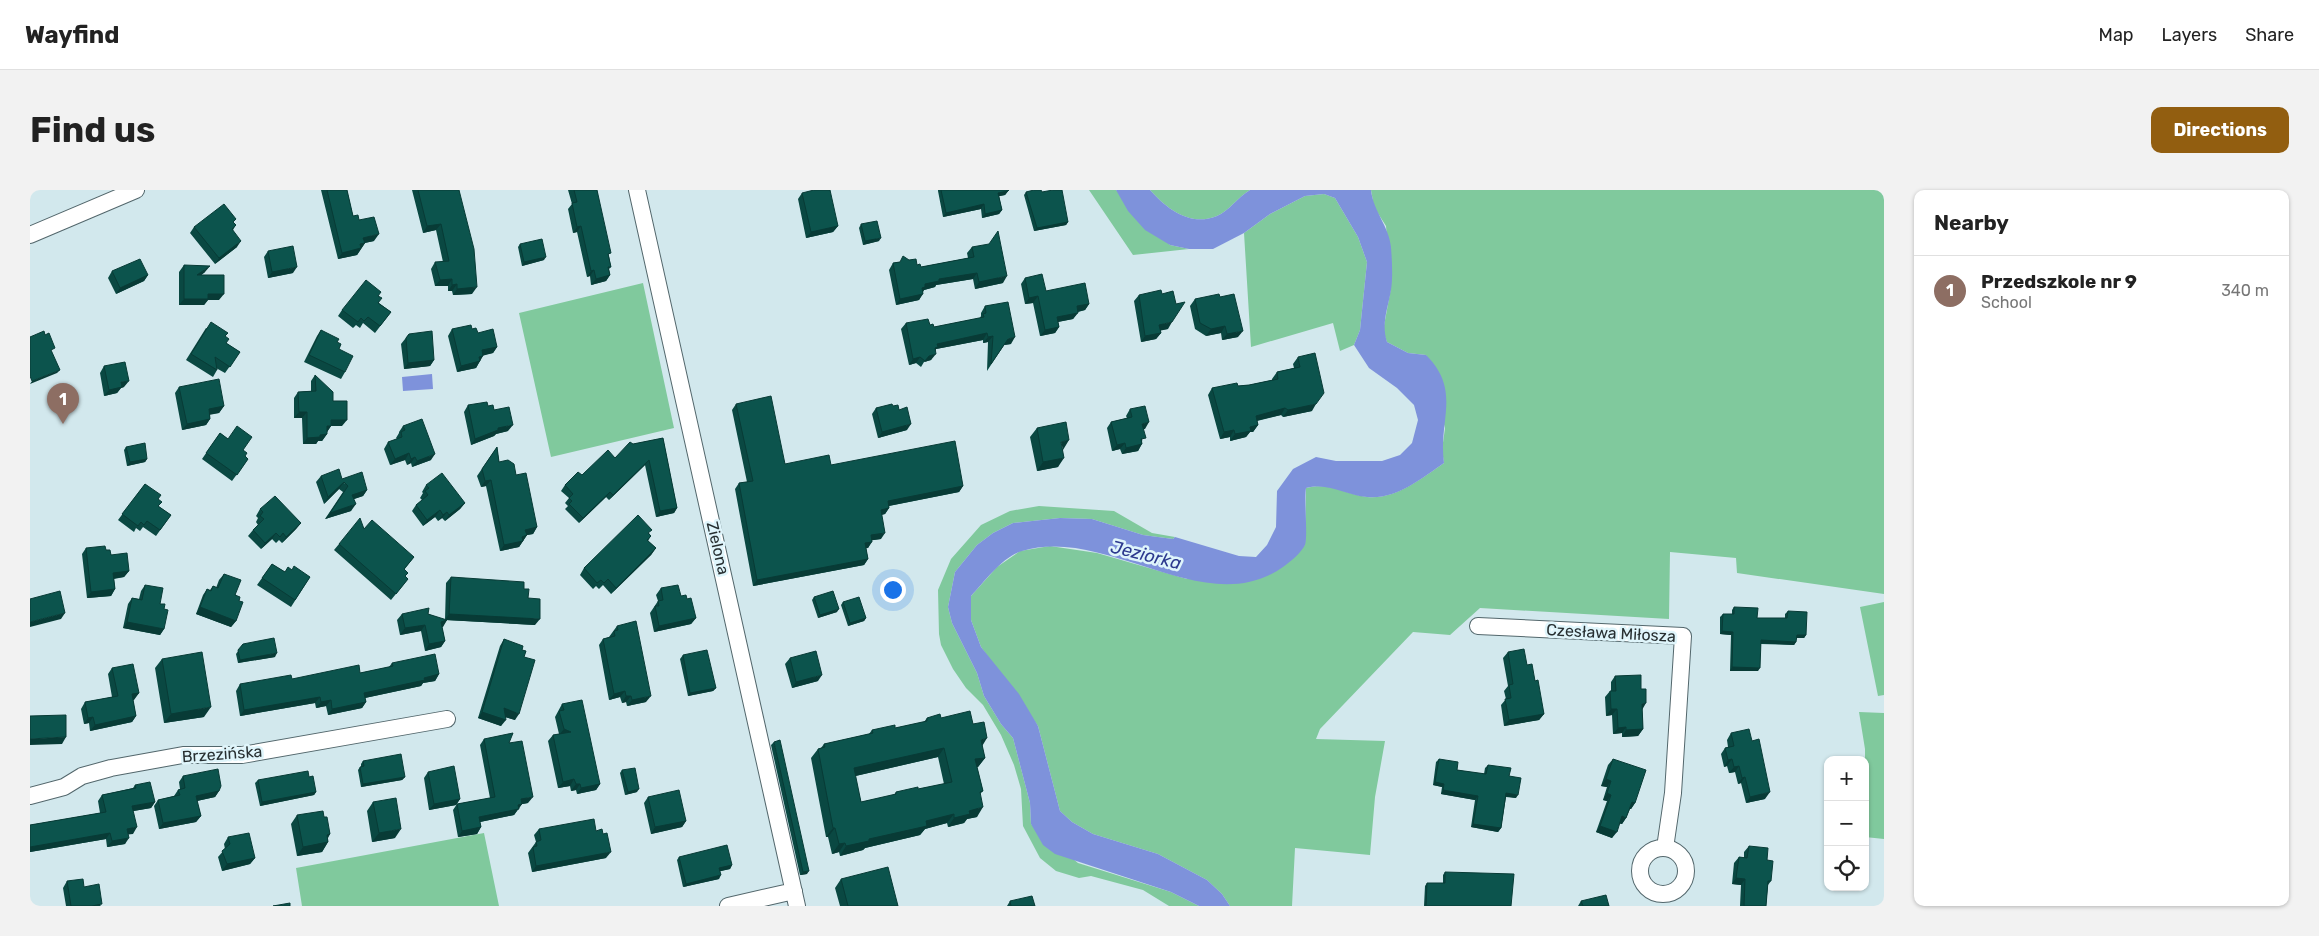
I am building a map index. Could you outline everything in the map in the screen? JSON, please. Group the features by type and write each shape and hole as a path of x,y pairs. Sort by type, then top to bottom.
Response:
{"street":[{"path":"30,235 136,190"},
{"name":"Zielona","path":"638,190 795,897"},
{"name":"Czesława Miłosza","path":"1478,626 1683,636 1673,793 1664,848"},
{"name":"Brzezińska","path":"30,796 64,787 82,776 111,768 183,755 242,755 447,719"},
{"path":"1664,848 1678,854 1683,859 1686,874 1680,887 1659,900 1641,881 1639,870 1643,858 1649,852 1664,848"},
{"path":"728,906 795,897"}],"green space":[{"path":"1089,190 1116,190 1170,245 1189,249 1133,255"},
{"path":"1150,190 1250,190 1221,214 1207,219 1198,219 1188,218 1180,214 1164,204"},
{"path":"1371,190 1884,190 1884,594 1737,573 1736,558 1670,552 1669,619 1480,608 1450,635 1413,632 1320,729 1316,739 1385,741 1375,797 1370,855 1295,848 1292,906 1230,906 1222,894 1207,880 1158,854 1093,834 1072,822 1060,811 1038,726 981,647 971,620 971,596 997,567 1020,551 1050,546 1097,553 1187,579 1305,545 1306,488 1323,486 1359,496 1377,497 1398,492 1408,487 1444,463 1442,450 1445,428 1426,355 1408,353 1387,342 1383,331 1391,288 1386,226 1374,207"},
{"path":"1324,194 1335,198 1358,237 1367,262 1360,330 1354,345 1340,351 1333,323 1251,347 1244,233 1270,214 1305,196"},
{"path":"643,283 674,428 551,457 519,313"},
{"path":"1039,506 1114,511 1152,533 1175,537 1173,539 1143,535 1092,519 1060,518 1013,523 993,533 977,545 955,572 948,607 952,623 977,673 984,696 1001,724 1013,738 1030,803 1031,824 1078,863 1171,892 1199,906 1169,906 1143,890 1091,876 1079,878 1056,871 1040,858 1023,826 1021,789 1014,765 1001,735 983,705 966,688 953,669 941,645 938,590 951,559 981,525 1010,511"},
{"path":"1884,602 1884,695 1878,696 1860,607"},
{"path":"1859,712 1884,713 1884,839 1869,837 1869,756 1865,756"},
{"path":"484,833 499,906 302,906 296,868"}],"water":[{"name":"Jeziorka","path":"1116,190 1150,190 1164,204 1180,214 1188,218 1207,219 1221,214 1250,190 1371,190 1372,198 1390,239 1391,247 1392,285 1385,322 1387,342 1408,353 1426,355 1437,368 1446,394 1444,463 1408,487 1398,492 1378,497 1359,496 1322,487 1306,488 1305,545 1283,567 1253,581 1221,584 1189,579 1088,550 1054,546 1022,551 1008,558 994,570 971,596 971,620 981,647 1019,694 1038,726 1060,811 1072,822 1093,834 1158,854 1207,880 1222,894 1230,906 1199,906 1171,892 1055,854 1043,845 1031,824 1030,803 1013,738 1001,724 984,696 977,673 952,623 948,607 955,572 977,545 993,533 1013,523 1060,518 1092,519 1143,535 1173,539 1175,537 1239,556 1256,557 1267,545 1276,527 1277,491 1293,469 1316,457 1336,461 1382,461 1400,455 1412,443 1418,420 1414,405 1397,388 1369,368 1354,345 1360,330 1367,262 1358,237 1335,198 1324,194 1305,196 1270,214 1244,233 1213,249 1189,249 1170,245 1145,230 1128,211"},
{"path":"432,374 433,389 403,391 402,377"}],"building":[{"path":"327,190 347,190 353,216 358,215 359,220 374,217 379,234 363,238 365,243 360,244 361,248 342,253"},
{"path":"418,190 459,190 474,249 477,287 457,289 457,284 452,285 452,279 440,280 435,262 449,261 441,224 427,226"},
{"path":"574,190 597,190 611,253 608,254 611,267 608,267 610,275 596,279 594,270 591,271 581,226 577,227 572,203 577,202"},
{"path":"814,190 830,190 838,226 811,232 802,193"},
{"path":"941,190 1009,190 998,193 1002,210 985,214 984,204 946,213"},
{"path":"1041,190 1042,192 1062,190 1068,222 1037,228 1026,192"},
{"path":"224,204 236,219 233,222 236,225 232,229 241,241 219,258 194,227"},
{"path":"877,221 881,238 865,241 861,224"},
{"path":"998,231 1007,276 979,282 977,273 939,279 939,281 925,284 925,287 922,288 923,294 900,299 893,263 900,262 903,256 909,260 916,259 917,265 920,264 921,267 974,257 972,247 989,244"},
{"path":"542,239 546,257 524,262 520,244"},
{"path":"293,246 297,267 272,272 268,251"},
{"path":"140,259 148,275 120,288 112,271"},
{"path":"184,265 210,266 197,275 224,275 224,294 208,294 208,299 184,299"},
{"path":"1042,274 1046,291 1085,283 1089,304 1077,306 1078,313 1057,317 1059,327 1045,330 1038,296 1029,298 1025,278"},
{"path":"366,280 381,292 378,296 382,298 378,303 391,312 380,326 368,317 364,321 361,318 358,322 342,310"},
{"path":"1161,290 1162,294 1173,291 1176,304 1185,302 1172,322 1159,325 1161,333 1145,336 1139,295"},
{"path":"1219,294 1220,297 1234,294 1243,331 1227,334 1225,326 1211,329 1200,323 1195,299"},
{"path":"1008,302 1015,337 1008,339 991,364 993,336 988,337 987,333 937,344 938,347 935,348 936,354 929,356 925,361 920,357 913,359 906,323 928,319 930,325 933,324 934,327 984,317 983,314 986,313 985,306"},
{"path":"211,322 228,333 225,336 229,339 226,343 240,352 230,367 215,357 217,370 191,354"},
{"path":"471,325 472,329 476,328 478,333 493,329 497,347 482,350 483,356 479,357 480,361 461,366 452,329"},
{"path":"321,330 339,339 337,342 341,344 339,349 353,356 345,372 309,355"},
{"path":"44,331 45,335 49,333 55,348 51,350 60,370 32,381 30,376 30,337"},
{"path":"432,331 434,360 408,363 406,338 409,334"},
{"path":"1315,353 1324,393 1316,404 1288,410 1285,408 1256,416 1258,425 1250,427 1251,431 1235,434 1234,430 1224,432 1212,388 1237,383 1238,386 1249,385 1278,379 1277,372 1300,367 1298,357"},
{"path":"125,362 129,381 121,382 122,387 109,390 104,366"},
{"path":"315,375 333,392 333,401 347,401 347,420 331,420 331,426 327,426 327,434 320,435 320,437 307,438 307,412 299,412 298,392 316,391"},
{"path":"219,379 224,406 209,409 210,419 187,424 179,387"},
{"path":"771,396 785,464 829,455 831,465 955,441 963,486 888,501 889,508 881,510 885,533 871,535 872,542 865,543 868,559 757,580 739,483 753,481 736,404"},
{"path":"487,402 488,406 493,405 494,410 509,407 513,425 498,428 498,430 475,439 468,405"},
{"path":"892,404 893,406 898,405 899,410 907,407 911,424 882,432 876,408"},
{"path":"1145,406 1149,422 1142,424 1146,438 1141,439 1142,444 1126,448 1125,443 1117,445 1111,422 1132,417 1130,409"},
{"path":"422,419 435,454 417,461 415,457 411,459 409,453 395,459 388,442 402,437 401,432 405,430 403,426"},
{"path":"1066,422 1069,440 1061,442 1064,458 1043,462 1037,428"},
{"path":"237,426 252,437 243,450 247,453 245,456 248,459 237,475 206,453 220,433 228,439"},
{"path":"663,438 677,508 660,511 649,460 613,495 610,492 583,518 569,504 572,501 569,498 573,494 565,485 578,472 582,475 608,450 615,458 630,442 633,444"},
{"path":"145,443 147,459 130,462 126,447"},
{"path":"497,447 499,462 508,460 514,464 516,475 526,473 537,527 525,530 527,535 522,537 523,541 504,545 491,480 485,481 482,469"},
{"path":"339,469 342,479 362,472 367,490 352,495 356,504 330,513 348,486 344,482 328,497 321,476"},
{"path":"442,473 465,503 449,515 447,512 443,515 440,510 427,520 416,505 428,495 425,491 429,488 426,485"},
{"path":"145,484 161,495 158,499 162,502 158,506 171,515 160,530 147,521 144,525 141,522 138,526 122,514"},
{"path":"275,496 301,523 286,537 283,533 280,537 276,533 265,543 253,530 264,519 260,516 263,512 260,509"},
{"path":"638,515 652,530 648,533 651,536 647,540 656,548 616,588 608,579 604,583 601,580 597,583 584,568"},
{"path":"360,518 364,529 372,520 414,557 404,569 408,573 405,576 408,579 396,594 339,544"},
{"path":"105,546 106,550 110,550 111,555 127,553 129,571 113,573 115,589 91,592 86,548"},
{"path":"272,564 285,572 288,567 292,570 294,566 310,577 295,600 262,578"},
{"path":"224,574 241,580 235,595 240,597 239,601 243,602 236,621 200,607 207,589 211,591 213,586 218,588"},
{"path":"451,577 524,582 524,589 529,589 528,598 540,599 540,619 449,614"},
{"path":"145,585 163,588 160,604 165,604 164,609 168,610 164,629 127,622 132,598 142,600"},
{"path":"678,585 681,596 686,595 687,599 691,598 696,618 659,626 655,606 659,606 658,601 663,600 661,588"},
{"path":"60,591 65,613 30,622 30,599"},
{"path":"833,591 839,609 820,615 814,597"},
{"path":"859,597 866,618 850,623 843,602"},
{"path":"1734,607 1758,608 1757,618 1787,618 1788,611 1807,612 1806,635 1797,635 1796,642 1761,640 1760,668 1732,667 1733,632 1722,631 1723,614 1734,614"},
{"path":"429,608 428,614 447,620 441,622 445,641 429,644 425,625 405,628 402,614"},
{"path":"636,621 651,696 632,700 631,696 626,696 625,691 614,694 603,639 615,636 614,631 618,630 617,626"},
{"path":"274,638 277,653 240,660 238,650 243,644"},
{"path":"504,639 523,646 522,650 526,651 524,657 535,660 519,714 504,708 506,720 482,712"},
{"path":"1524,649 1527,665 1532,664 1535,681 1538,680 1544,714 1509,720 1505,699 1511,698 1509,685 1513,684 1508,652"},
{"path":"707,650 716,688 690,693 683,655"},
{"path":"816,651 822,675 796,682 790,658"},
{"path":"202,652 211,707 171,714 162,659"},
{"path":"435,654 439,674 424,678 425,680 364,693 366,702 332,709 331,700 321,702 320,697 244,710 240,684 291,675 292,679 359,665 360,673 393,666 392,663"},
{"path":"133,664 139,693 132,694 136,716 95,725 93,717 88,718 85,702 118,696 112,668"},
{"path":"1641,675 1641,689 1646,689 1646,703 1642,704 1643,729 1626,730 1626,727 1618,728 1617,709 1611,709 1610,691 1616,691 1615,676"},
{"path":"582,700 600,784 581,788 580,784 576,784 574,779 563,782 553,735 571,732 564,729 559,711 564,710 562,704"},
{"path":"970,711 973,724 984,722 987,738 981,740 985,758 975,759 983,791 980,792 983,807 969,811 970,814 954,818 954,814 926,821 927,826 869,839 869,841 846,846 845,843 839,844 835,828 833,828 818,749 825,747 824,744 873,733 872,730 895,725 895,728 927,721 927,718 940,714 941,718","holes":["944,748 952,782 918,789 918,787 861,802 854,768"]},
{"path":"66,715 66,737 30,739 30,716"},
{"path":"1749,729 1752,741 1759,739 1770,792 1750,797 1745,777 1742,778 1739,766 1734,767 1732,759 1728,760 1725,748 1734,746 1731,733"},
{"path":"513,733 509,743 522,741 533,797 521,799 522,804 518,805 519,809 479,817 481,827 462,831 457,804 495,797 484,739"},
{"path":"780,740 809,871 803,872 774,742"},
{"path":"401,754 405,777 363,784 360,767 364,766 363,761"},
{"path":"1439,759 1458,762 1457,770 1486,774 1488,765 1511,768 1509,776 1521,778 1518,795 1506,793 1501,828 1473,824 1478,796 1443,790 1444,784 1435,782"},
{"path":"1613,759 1646,770 1635,803 1632,802 1626,818 1622,816 1617,832 1600,826 1611,795 1607,793 1611,781 1606,779"},
{"path":"454,766 460,799 434,804 428,772"},
{"path":"635,768 639,789 628,792 622,770"},
{"path":"218,769 221,786 219,791 196,796 201,816 163,823 158,800 180,795 178,790 185,788 183,776"},
{"path":"308,771 309,777 313,776 316,792 262,802 258,780"},
{"path":"150,782 155,802 132,806 137,827 127,829 129,838 112,841 110,833 30,847 30,825 106,812 102,795 136,788 135,785"},
{"path":"679,790 686,821 655,827 648,797"},
{"path":"396,798 401,829 379,833 373,802"},
{"path":"323,811 324,817 327,817 330,834 327,835 328,842 303,847 297,815"},
{"path":"594,819 596,831 602,829 603,834 607,833 611,852 536,866 533,847 537,846 536,842 541,840 539,829"},
{"path":"249,833 255,858 227,864 222,851 230,844 228,837"},
{"path":"727,845 732,865 719,868 721,875 686,884 679,857"},
{"path":"1749,846 1768,848 1767,860 1773,861 1771,881 1768,881 1766,906 1744,906 1745,879 1736,878 1739,857 1747,858"},
{"path":"888,867 898,906 848,906 841,879"},
{"path":"1445,872 1514,874 1511,906 1426,906 1427,883 1445,883"},
{"path":"83,879 84,887 99,884 102,904 71,906 67,881"},
{"path":"1606,895 1609,906 1583,906 1581,901"},
{"path":"1032,896 1035,906 1011,906 1010,901"},
{"path":"290,903 290,906 273,906"}],"place":[{"name":"Przedszkole nr 9","path":"63,424"}]}
